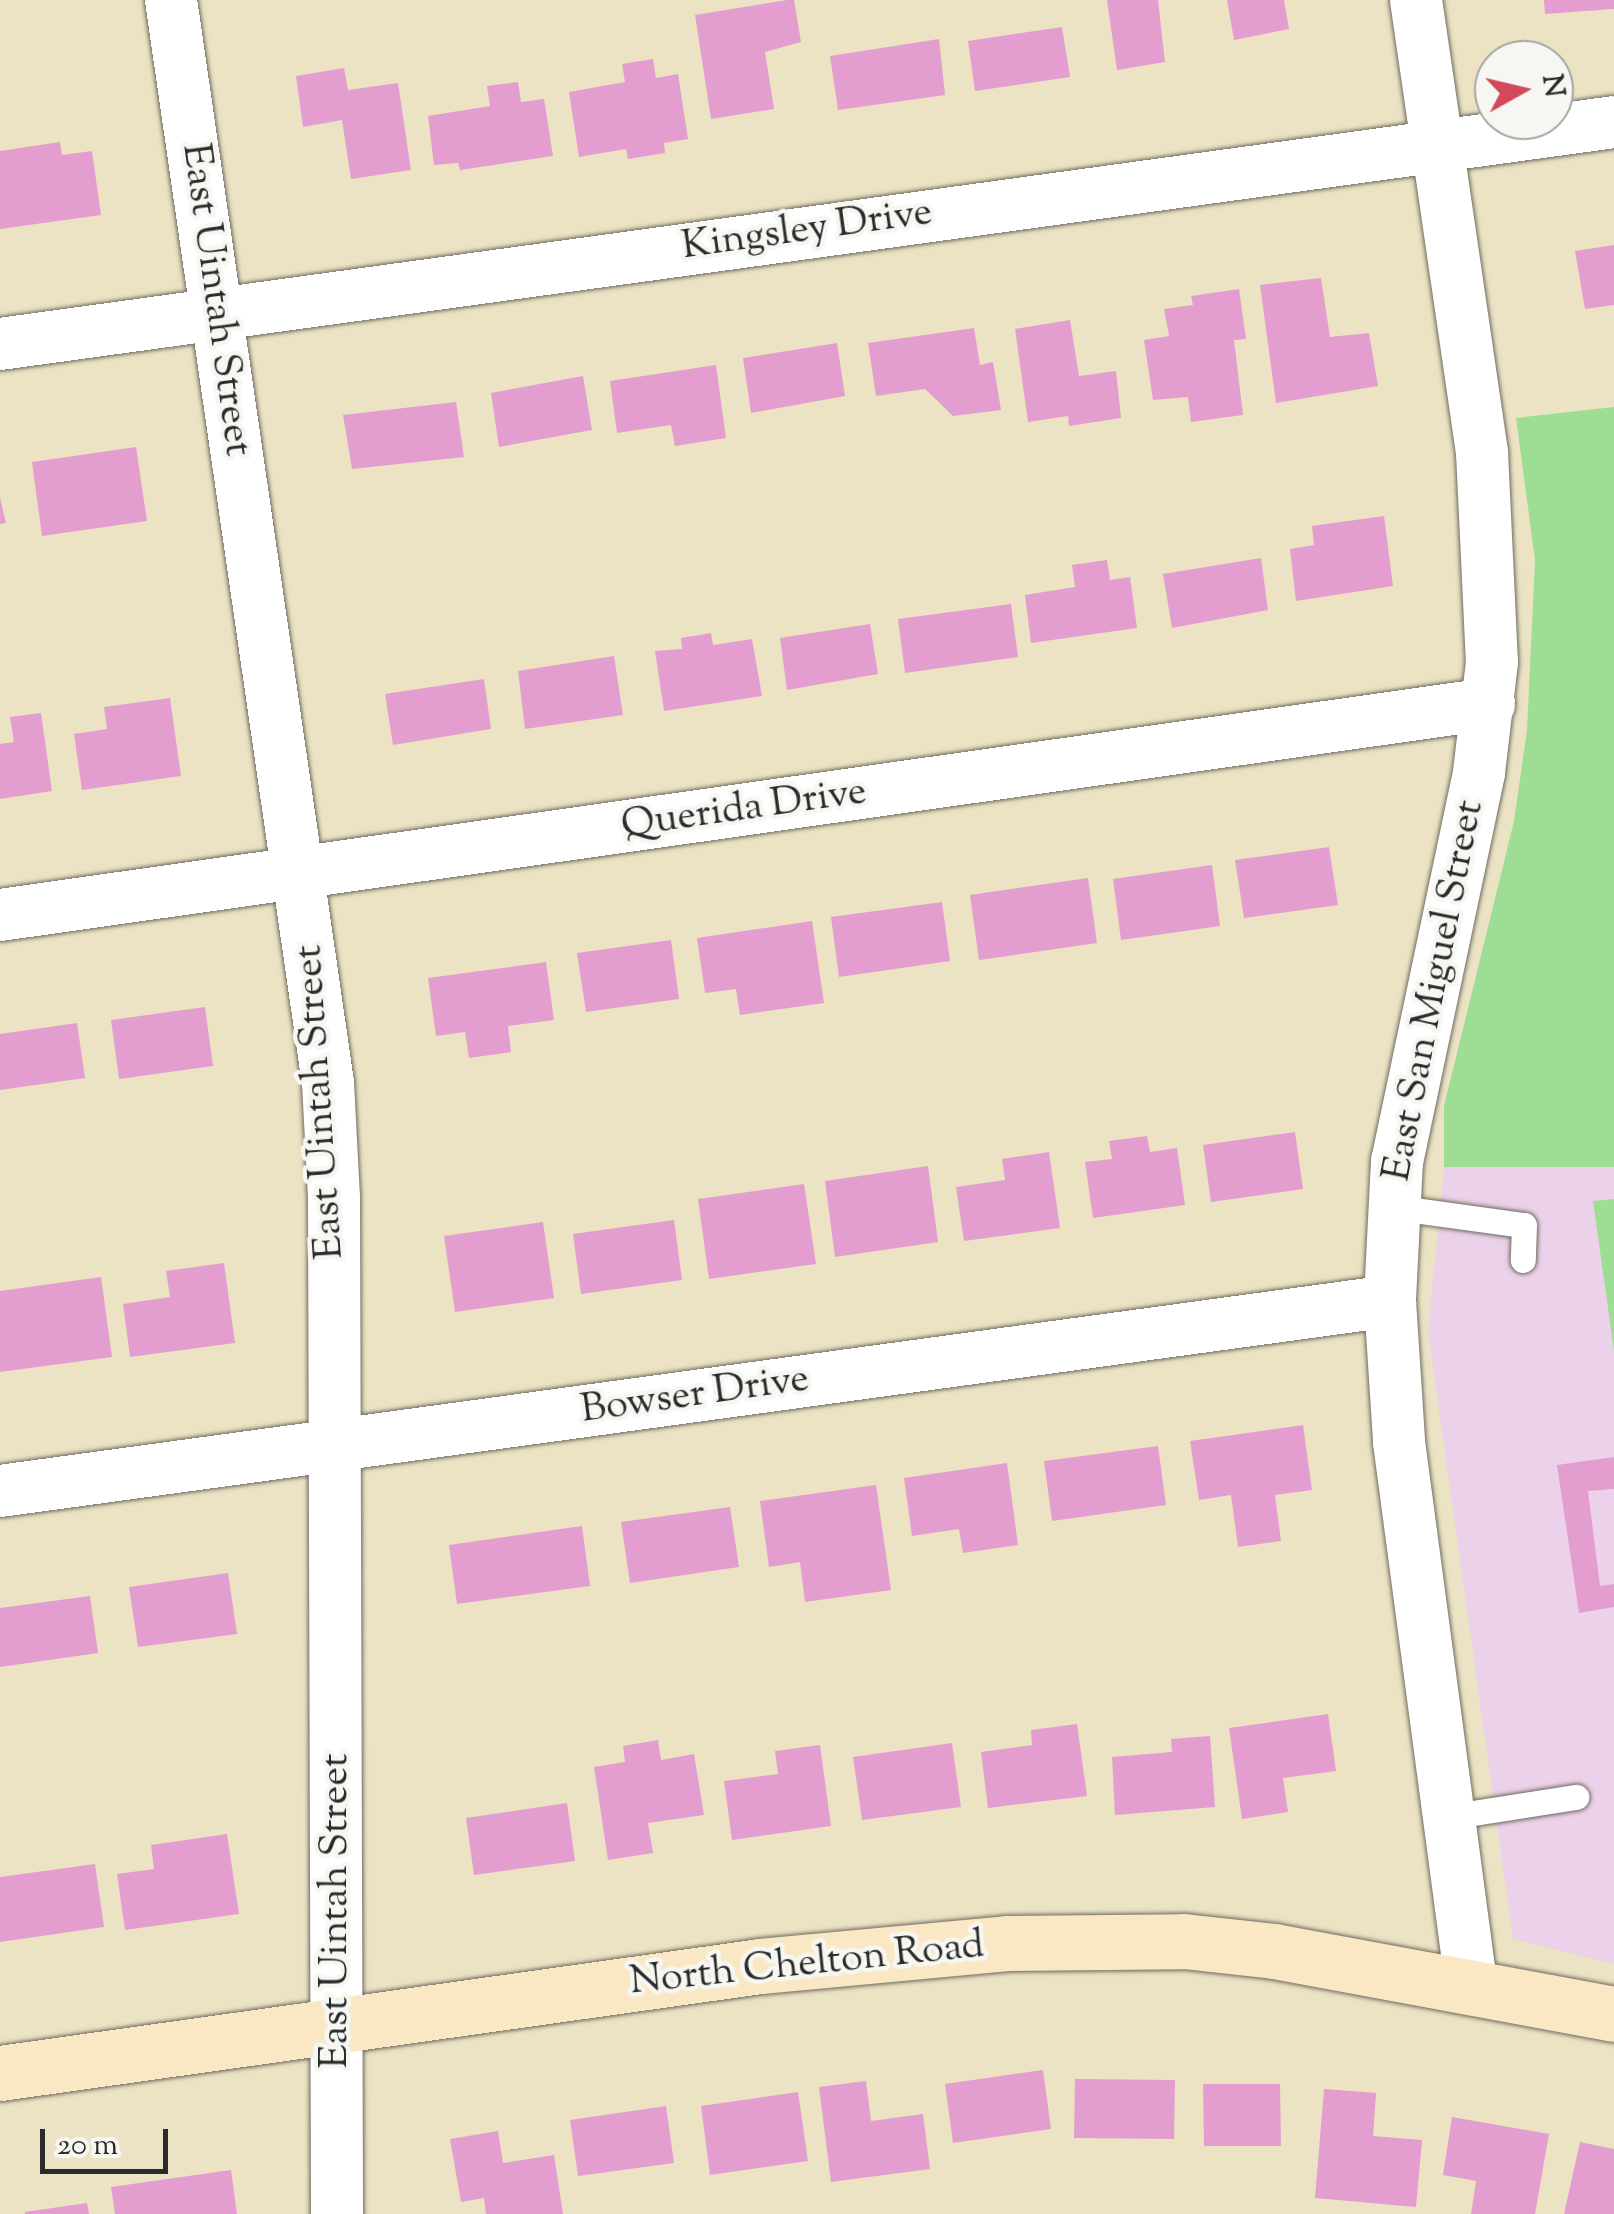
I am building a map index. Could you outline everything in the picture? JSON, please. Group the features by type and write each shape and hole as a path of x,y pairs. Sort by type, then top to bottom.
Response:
{"main road":[{"name":"North Chelton Road","path":"0,2073 760,1966 1041,1942 1184,1941 1471,1983 1614,2014"}],"street":[{"name":"East Uintah Street","path":"171,0 300,873 331,1130 338,2214"},
{"name":"East San Miguel Street","path":"1416,0 1482,452 1488,704 1415,1055 1392,1206 1390,1302 1398,1442 1471,1983"},
{"name":"Kingsley Drive","path":"0,344 1435,143 1614,122"},
{"name":"Querida Drive","path":"0,915 1488,704"},
{"name":"Bowser Drive","path":"0,1491 1390,1302"}],"lane":[{"path":"1392,1206 1524,1224 1524,1260"},
{"path":"1448,1817 1576,1797"}],"shaded area":[{"path":"1444,1167 1614,1167 1614,1964 1513,1939 1428,1332"}],"green space":[{"path":"1614,407 1614,1167 1444,1167 1444,1106 1514,821 1527,730 1535,560 1516,418"},
{"path":"1614,1199 1614,1351 1593,1201"}],"building":[{"path":"794,0 801,42 765,52 774,109 711,119 695,15"},
{"path":"1107,0 1158,0 1165,62 1117,70"},
{"path":"1227,0 1284,0 1289,29 1234,40"},
{"path":"1544,0 1614,0 1614,9 1545,14"},
{"path":"1062,27 1070,77 975,91 968,41"},
{"path":"939,39 945,95 838,110 830,56"},
{"path":"653,59 656,78 678,74 688,139 664,143 665,153 628,159 626,149 579,157 569,92 625,82 622,64"},
{"path":"344,68 348,90 398,83 411,170 351,179 342,120 303,127 296,76"},
{"path":"518,82 521,102 544,99 553,156 460,170 458,163 434,165 428,116 490,106 487,86"},
{"path":"60,142 62,155 92,151 101,215 0,229 0,151"},
{"path":"1614,245 1614,305 1585,309 1575,251"},
{"path":"1321,278 1330,337 1369,333 1378,386 1276,403 1260,285"},
{"path":"1239,289 1246,339 1234,340 1243,415 1191,422 1188,397 1153,400 1144,340 1169,336 1164,309 1193,305 1191,296"},
{"path":"1070,320 1079,376 1116,371 1121,418 1069,426 1068,416 1028,422 1015,329"},
{"path":"974,328 980,365 993,362 1001,410 953,416 925,389 876,396 868,343"},
{"path":"837,343 845,396 751,413 743,358"},
{"path":"716,365 726,438 675,446 671,425 617,433 610,381"},
{"path":"583,376 592,430 499,447 491,393"},
{"path":"456,402 464,457 352,469 343,415"},
{"path":"136,447 147,521 42,536 32,462"},
{"path":"0,498 6,523 0,524"},
{"path":"1384,516 1393,586 1296,601 1290,549 1314,545 1312,526"},
{"path":"1261,558 1268,610 1172,628 1163,574"},
{"path":"1107,560 1110,580 1130,577 1137,628 1031,643 1025,595 1075,587 1072,565"},
{"path":"1011,604 1018,657 905,673 898,619"},
{"path":"870,624 878,674 787,690 780,638"},
{"path":"711,633 713,645 752,639 762,696 664,711 655,651 682,649 681,638"},
{"path":"614,656 623,715 525,729 518,671"},
{"path":"484,679 491,729 393,745 385,694"},
{"path":"170,698 181,776 82,790 74,734 107,729 104,707"},
{"path":"41,713 52,791 0,799 0,744 14,742 10,717"},
{"path":"1329,847 1338,905 1244,918 1235,860"},
{"path":"1212,865 1220,926 1121,940 1113,879"},
{"path":"1088,878 1097,943 979,960 970,895"},
{"path":"942,902 950,961 839,977 831,917"},
{"path":"812,921 824,1003 740,1015 736,989 705,993 697,938"},
{"path":"671,940 679,999 586,1012 577,953"},
{"path":"546,962 554,1020 508,1026 511,1052 469,1058 465,1032 436,1036 428,978"},
{"path":"205,1007 213,1066 119,1079 111,1020"},
{"path":"77,1023 85,1078 0,1090 0,1034"},
{"path":"1295,1132 1303,1189 1211,1202 1203,1145"},
{"path":"1147,1136 1150,1152 1177,1148 1185,1205 1093,1218 1085,1162 1112,1159 1109,1141"},
{"path":"1049,1152 1060,1228 964,1241 956,1187 1005,1180 1002,1159"},
{"path":"928,1166 938,1242 835,1257 825,1181"},
{"path":"804,1184 816,1264 709,1279 698,1199"},
{"path":"674,1220 682,1280 581,1294 573,1234"},
{"path":"543,1222 554,1298 455,1312 444,1236"},
{"path":"224,1263 235,1343 130,1357 123,1304 170,1297 166,1271"},
{"path":"101,1277 112,1357 0,1372 0,1291"},
{"path":"1303,1425 1312,1490 1275,1495 1281,1541 1238,1547 1231,1495 1199,1500 1190,1441"},
{"path":"1158,1446 1166,1505 1052,1521 1044,1461"},
{"path":"1614,1457 1614,1489 1588,1491 1600,1586 1614,1584 1614,1607 1579,1613 1557,1465"},
{"path":"1007,1463 1018,1545 963,1553 959,1529 912,1536 904,1478"},
{"path":"876,1485 891,1590 805,1602 800,1562 769,1567 760,1501"},
{"path":"730,1507 739,1567 630,1583 621,1522"},
{"path":"582,1526 590,1586 457,1604 449,1545"},
{"path":"228,1573 237,1634 138,1647 129,1587"},
{"path":"90,1596 98,1653 0,1667 0,1608"},
{"path":"1328,1714 1336,1771 1283,1778 1288,1812 1242,1819 1229,1728"},
{"path":"1077,1724 1087,1796 988,1808 981,1752 1032,1745 1031,1730"},
{"path":"1210,1736 1215,1807 1115,1815 1112,1757 1172,1752 1171,1739"},
{"path":"658,1740 661,1760 694,1754 704,1815 648,1823 653,1853 608,1860 594,1767 625,1762 623,1746"},
{"path":"952,1743 961,1807 862,1820 853,1757"},
{"path":"820,1745 831,1826 732,1840 724,1781 778,1774 775,1751"},
{"path":"567,1803 575,1861 474,1875 466,1818"},
{"path":"227,1834 239,1914 125,1930 117,1874 154,1869 151,1845"},
{"path":"95,1864 104,1927 0,1942 0,1877"},
{"path":"1043,2070 1051,2129 953,2143 945,2084"},
{"path":"1075,2079 1175,2080 1174,2139 1074,2138"},
{"path":"866,2081 871,2121 923,2114 930,2169 831,2182 819,2087"},
{"path":"1203,2084 1280,2084 1281,2146 1204,2146"},
{"path":"1324,2089 1376,2093 1373,2136 1422,2140 1416,2207 1315,2198"},
{"path":"798,2092 808,2161 710,2175 701,2106"},
{"path":"666,2106 674,2163 578,2176 570,2120"},
{"path":"1452,2117 1549,2134 1535,2214 1471,2214 1476,2181 1443,2175"},
{"path":"498,2131 503,2163 554,2155 563,2214 486,2214 484,2198 461,2202 450,2139"},
{"path":"1580,2142 1614,2149 1614,2214 1564,2214"},
{"path":"231,2170 237,2214 115,2214 111,2187"},
{"path":"87,2203 89,2214 25,2214 25,2212"}]}
